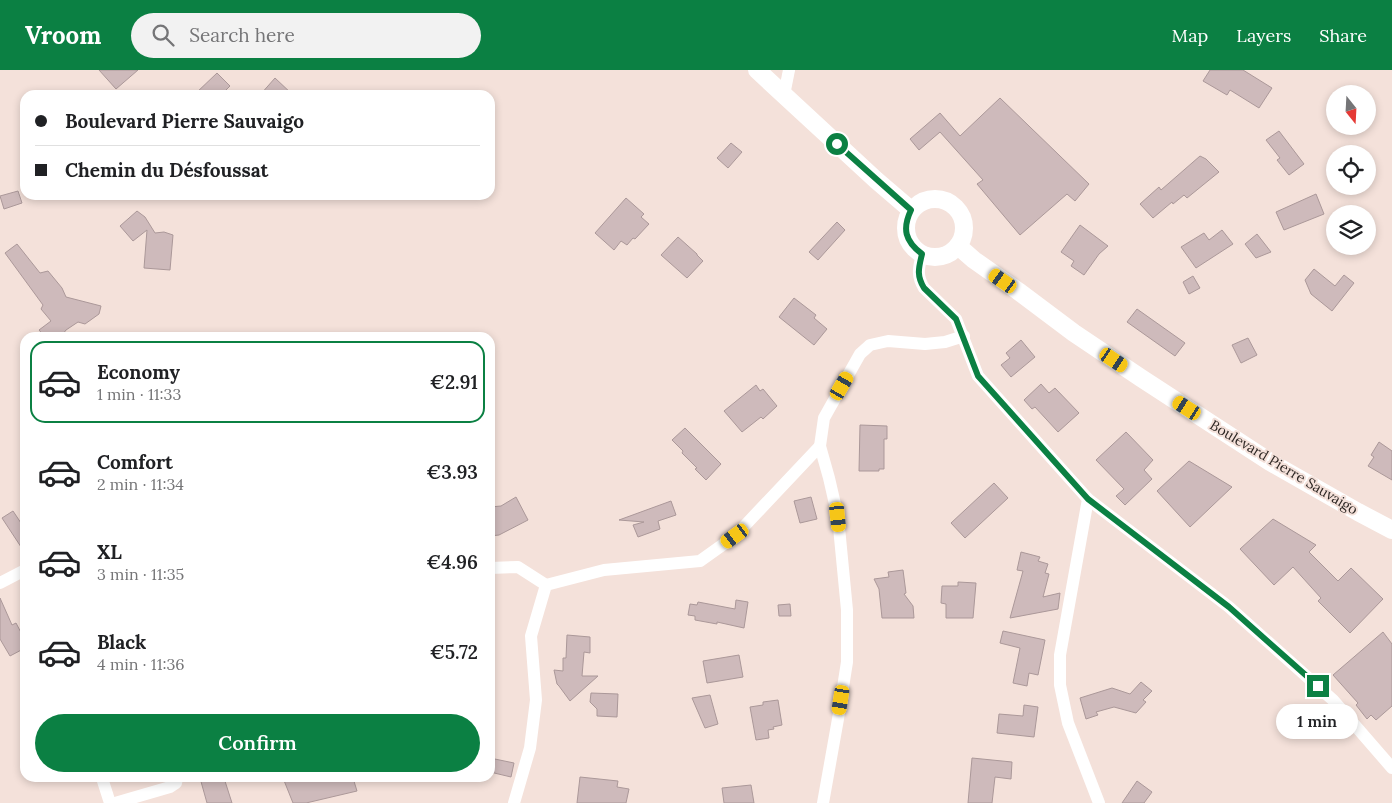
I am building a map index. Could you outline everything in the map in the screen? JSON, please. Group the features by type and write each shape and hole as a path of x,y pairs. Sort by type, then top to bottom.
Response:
{"main road":[{"path":"757,70 911,210"},
{"path":"935,198 953,204 963,219 964,228 958,246 941,256 922,254 914,248 908,239 906,229 911,210 926,200 935,198"},
{"name":"Boulevard Pierre Sauvaigo","path":"958,246 974,260 1074,333 1141,378 1270,462 1392,530"}],"street":[{"path":"784,95 789,70"},
{"path":"922,254 918,275 920,282 956,319 978,376 1088,499 1229,607 1332,700 1392,768"},
{"path":"823,803 847,662 847,610 838,517 820,446 824,418 860,354 870,345 888,341 925,344 945,342 964,336"},
{"path":"495,568 518,567 546,585 604,570 700,561 735,536 820,446"},
{"path":"1088,499 1060,655 1060,685 1068,723 1099,803"},
{"path":"0,583 20,573"},
{"path":"514,803 530,748 536,700 531,636 546,585"},
{"path":"103,782 110,803"},
{"path":"115,803 170,787 176,782"}],"building":[{"path":"99,70 138,70 116,89"},
{"path":"1210,70 1243,70 1272,88 1259,108 1230,90 1227,95 1203,81"},
{"path":"217,73 230,86 226,90 199,90"},
{"path":"275,78 288,90 264,90"},
{"path":"1000,98 1089,184 1075,201 1067,194 1020,235 977,184 983,180 940,132 919,150 910,139 940,113 960,136"},
{"path":"1279,131 1304,164 1289,175 1277,160 1280,158 1266,140"},
{"path":"731,143 742,152 728,168 717,158"},
{"path":"1200,156 1206,159 1219,172 1187,198 1184,195 1173,204 1172,202 1153,218 1140,204 1159,187 1161,190"},
{"path":"18,191 22,203 4,209 0,196"},
{"path":"1316,194 1324,214 1284,230 1276,212"},
{"path":"626,198 644,214 641,217 649,224 627,245 621,241 614,250 595,233"},
{"path":"137,211 145,217 155,233 164,232 173,235 170,270 144,268 147,230 133,241 120,226"},
{"path":"837,222 845,230 818,260 809,252"},
{"path":"1080,225 1108,246 1099,254 1084,275 1071,266 1074,261 1061,252"},
{"path":"1222,230 1233,244 1196,268 1181,247 1204,233 1209,240"},
{"path":"1257,234 1271,252 1256,258 1245,244"},
{"path":"678,237 703,261 687,278 661,255"},
{"path":"17,244 40,273 48,271 62,288 66,297 101,306 99,314 85,324 78,322 64,332 41,332 39,330 51,321 41,309 43,305 5,253"},
{"path":"1314,269 1335,286 1344,275 1354,283 1332,311 1311,294 1305,280"},
{"path":"1193,276 1200,288 1189,294 1183,282"},
{"path":"794,298 816,315 814,318 827,329 814,345 779,317"},
{"path":"1137,309 1185,343 1175,356 1127,322"},
{"path":"1248,338 1257,355 1241,363 1232,345"},
{"path":"1021,340 1035,357 1011,377 1001,365 1010,358 1006,353"},
{"path":"1041,384 1049,393 1055,388 1079,413 1058,432 1035,407 1032,409 1024,400"},
{"path":"756,385 760,391 763,389 777,406 763,419 761,417 742,432 724,411"},
{"path":"860,425 887,426 887,439 884,439 884,469 879,469 879,471 859,471"},
{"path":"685,428 721,464 706,480 672,440"},
{"path":"1126,432 1153,460 1144,470 1152,479 1125,505 1116,496 1124,489 1096,460"},
{"path":"1379,442 1392,451 1392,480 1368,466 1374,457 1371,455"},
{"path":"1189,461 1232,487 1190,527 1157,491"},
{"path":"994,483 1008,498 965,538 951,523"},
{"path":"516,497 528,520 495,535 495,507 501,506"},
{"path":"811,497 817,519 800,523 794,501"},
{"path":"671,501 676,515 658,521 660,529 638,537 633,525 644,522 619,520"},
{"path":"13,511 20,522 20,545 2,518"},
{"path":"1273,519 1316,545 1309,552 1338,581 1351,568 1383,599 1350,633 1318,601 1321,598 1293,567 1274,585 1240,549"},
{"path":"1021,552 1040,557 1038,561 1048,564 1045,573 1049,574 1043,597 1060,593 1058,609 1010,618 1023,571 1017,570"},
{"path":"903,570 906,593 904,594 913,606 914,618 882,618 879,589 874,579 889,577 888,572"},
{"path":"958,582 976,583 973,618 946,618 946,604 941,603 942,586 958,586"},
{"path":"0,598 12,625 16,623 20,631 20,651 10,656 0,639"},
{"path":"736,600 748,602 744,628 717,622 717,624 695,620 695,616 688,615 690,604 697,605 698,602 735,609"},
{"path":"790,604 791,616 779,616 778,605"},
{"path":"1003,631 1045,640 1038,675 1029,673 1027,686 1013,683 1020,648 1000,643"},
{"path":"1383,632 1392,644 1392,706 1376,720 1371,715 1367,719 1356,705 1358,703 1333,675"},
{"path":"567,635 590,637 590,653 584,652 582,676 598,676 570,701 557,684 554,670 563,671 563,658 566,658"},
{"path":"739,655 743,677 707,683 703,661"},
{"path":"1141,682 1152,691 1143,700 1146,702 1136,713 1114,707 1096,712 1098,715 1086,719 1080,698 1112,688 1130,694"},
{"path":"591,693 618,694 617,717 597,716 597,709 590,702"},
{"path":"710,695 718,724 705,728 692,698"},
{"path":"778,700 782,725 768,730 769,738 756,740 750,707 763,705 763,702"},
{"path":"1024,705 1038,707 1034,737 997,733 999,714 1023,716"},
{"path":"972,758 1012,762 1011,779 995,777 992,803 968,803"},
{"path":"495,759 514,763 511,777 495,773"},
{"path":"580,777 618,781 617,787 629,789 626,803 577,803"},
{"path":"1137,781 1152,792 1144,803 1122,803"},
{"path":"201,782 225,782 232,803 207,803"},
{"path":"285,782 354,782 357,791 306,803 293,803"},
{"path":"751,785 754,803 724,803 722,788"}],"route":[{"path":"837,144 911,210 906,229 908,239 914,248 922,254 918,275 920,282 956,319 978,376 1088,499 1229,607 1318,686"}]}
